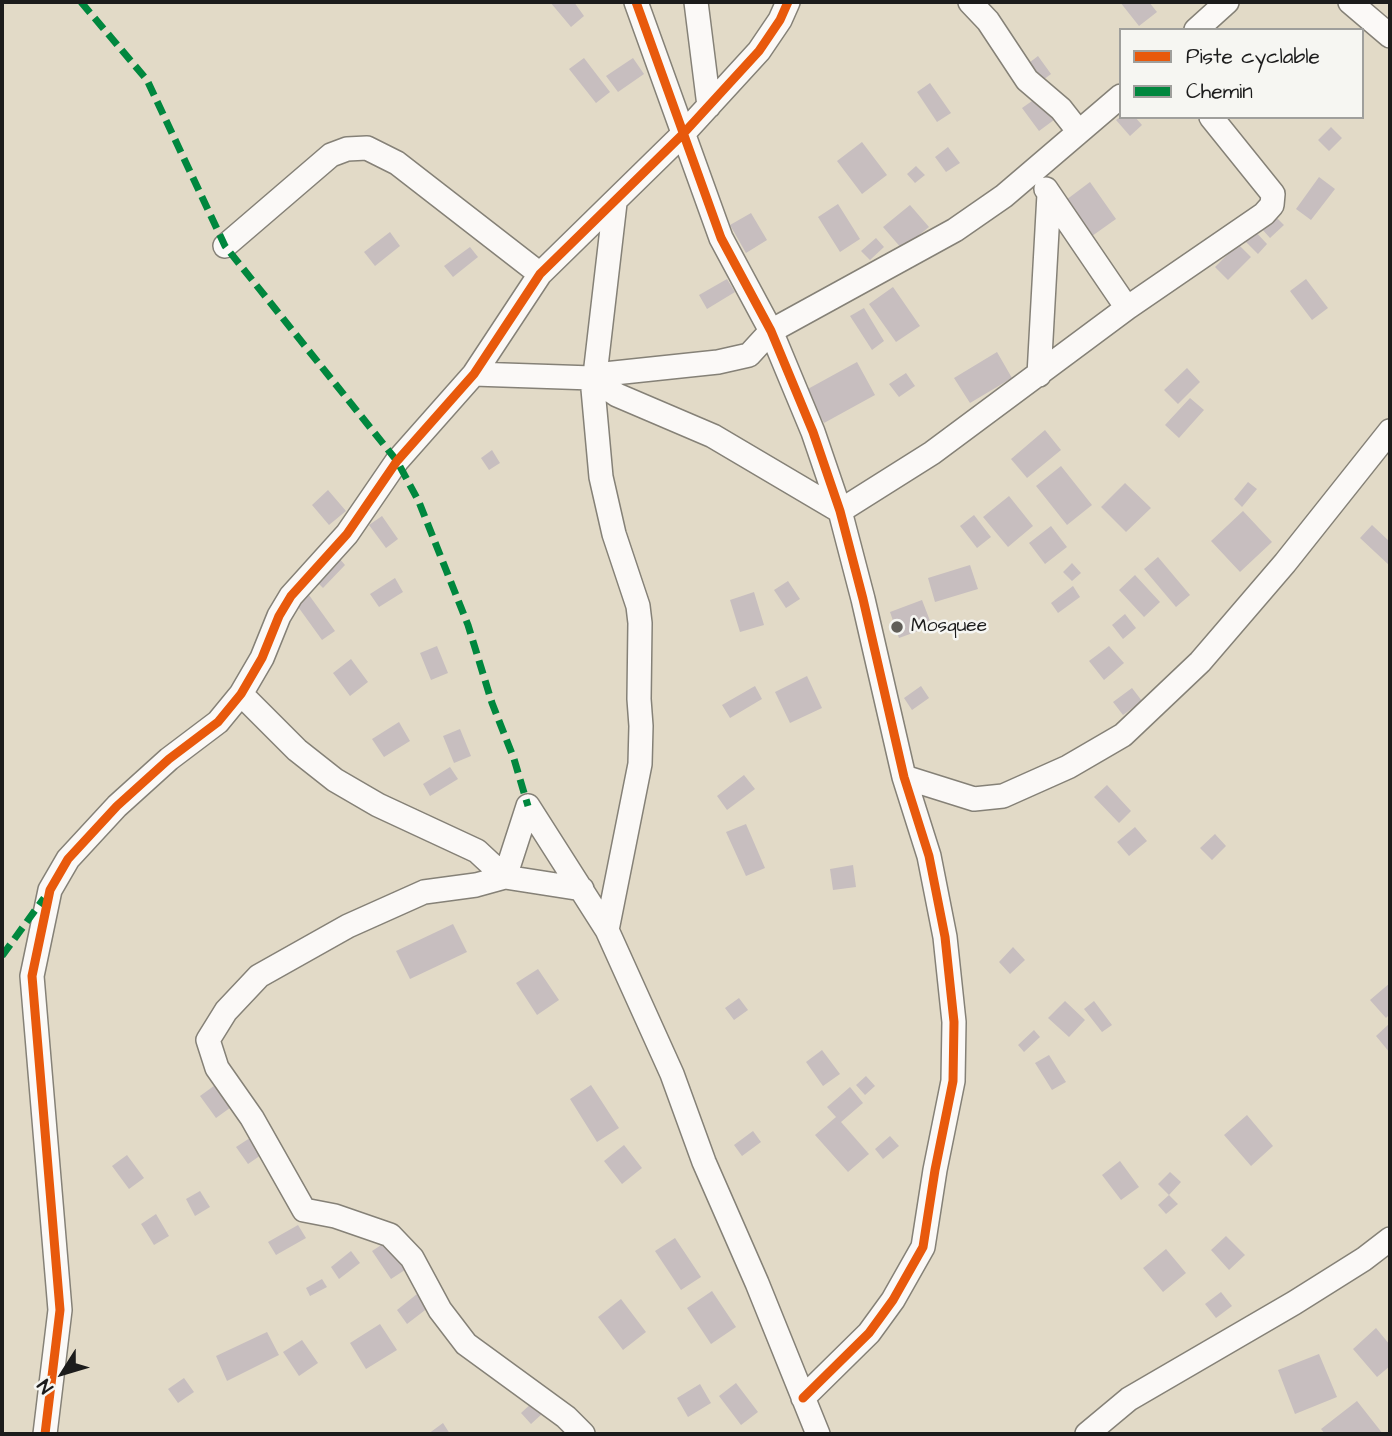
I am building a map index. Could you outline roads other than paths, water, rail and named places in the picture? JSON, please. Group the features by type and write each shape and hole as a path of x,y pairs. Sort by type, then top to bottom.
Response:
{"street":[{"path":"636,2 720,238 771,331 813,432 840,511 904,777 929,856 945,937 954,1022 953,1081 923,1247 893,1300 869,1333 803,1398"},
{"path":"696,2 709,106"},
{"path":"45,1434 60,1310 32,976 50,890 68,859 117,806 169,759 218,722 241,694 262,658 279,616 291,596 347,534 397,461 474,374 540,274 615,203 709,106 759,51 780,20 788,2"},
{"path":"970,2 988,21 1027,80 1061,109 1079,132"},
{"path":"1198,28 1227,2"},
{"path":"1350,2 1390,36"},
{"path":"474,374 594,376 718,362 749,355 771,331 955,230 1004,196 1119,98"},
{"path":"840,511 932,453 1127,308 1264,214 1272,205 1273,194 1213,119"},
{"path":"225,246 331,155 347,149 367,148 397,163 540,274"},
{"path":"1033,171 1127,308"},
{"path":"1038,375 1049,194"},
{"path":"607,930 640,764 638,606 618,545 601,477 594,376 615,203"},
{"path":"594,376 617,395 713,436 840,511"},
{"path":"904,777 974,799 1003,796 1068,767 1123,735 1200,662 1285,563 1390,431"},
{"path":"241,694 297,750 335,780 378,805 477,851 505,877"},
{"path":"505,877 528,807 607,930 672,1074 704,1162 757,1283 818,1434"},
{"path":"582,889 505,877 477,885 424,892 348,926 259,976 226,1011 208,1040 217,1068 252,1118 304,1210 335,1216 390,1235 412,1258 440,1310 466,1344 566,1417 583,1434"},
{"path":"1087,1434 1129,1399 1294,1303 1364,1259 1390,1239"}],"place":[{"name":"Mosquee","path":"897,627"}]}
